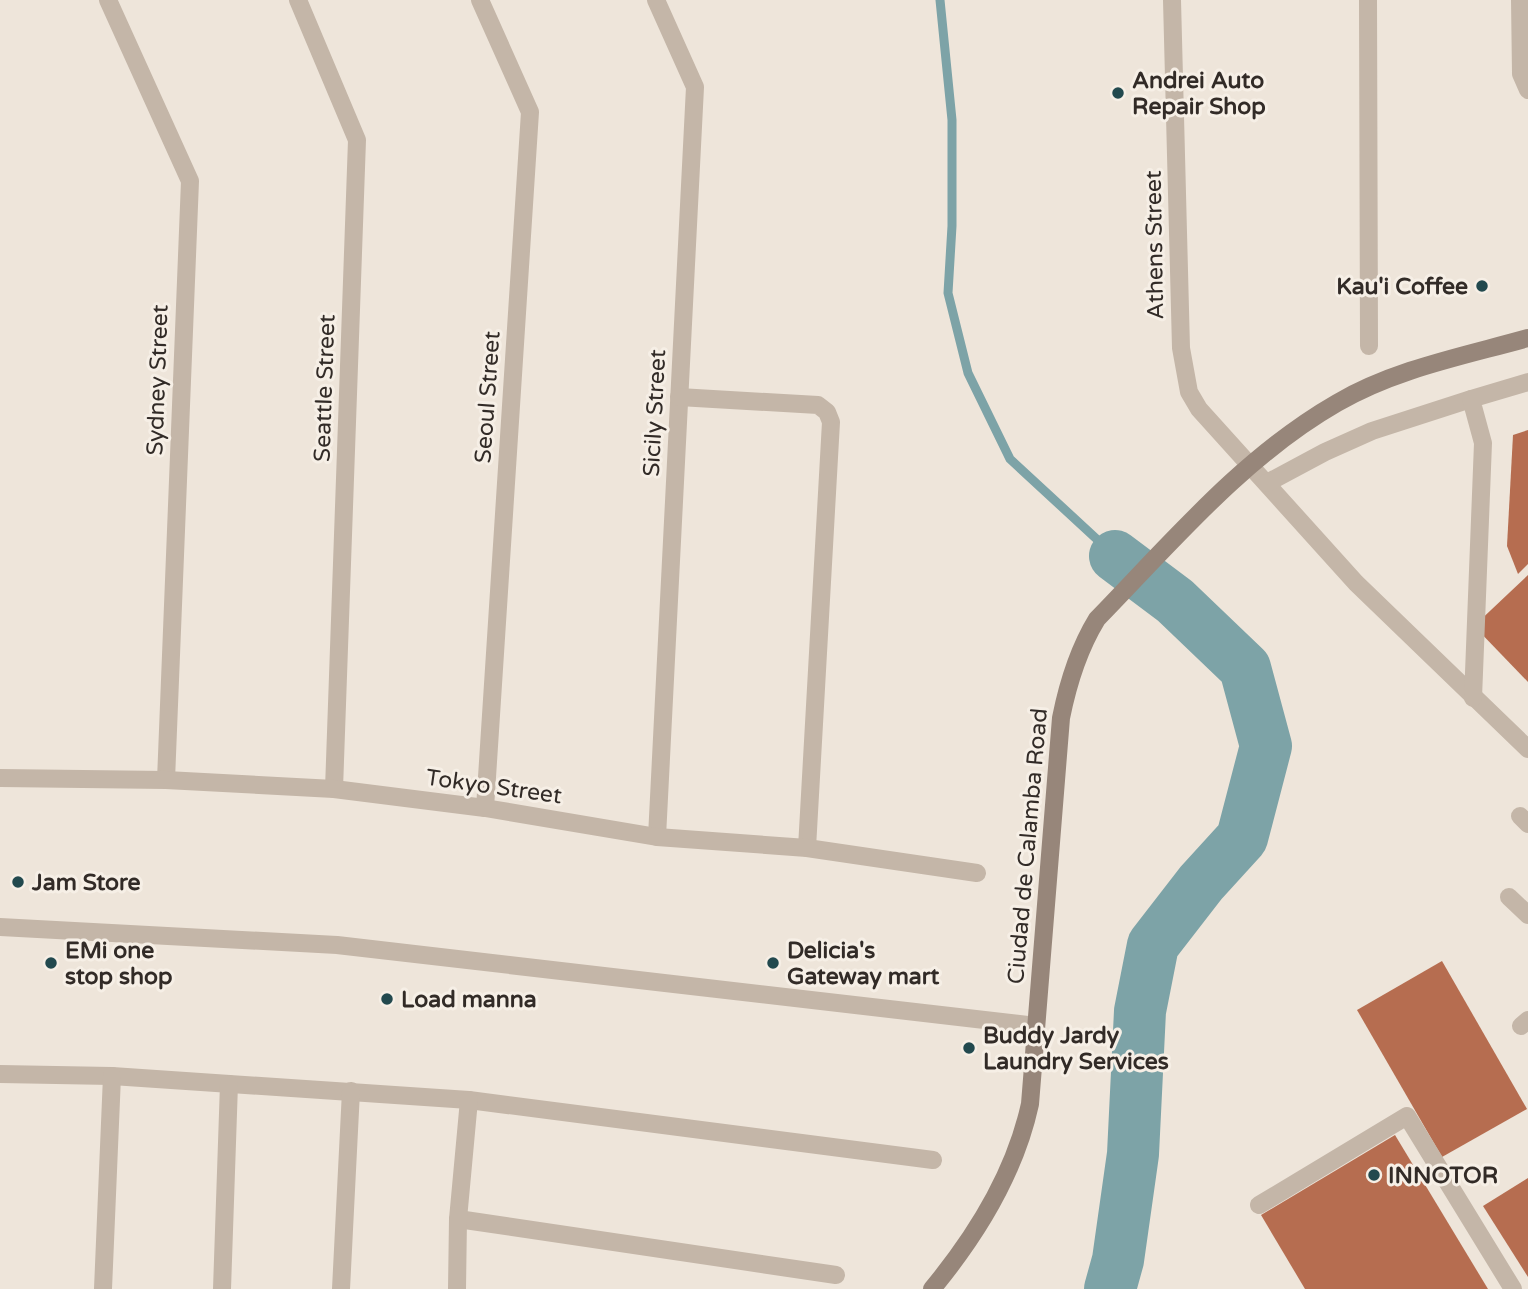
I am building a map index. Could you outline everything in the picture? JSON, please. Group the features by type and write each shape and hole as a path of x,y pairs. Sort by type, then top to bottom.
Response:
{"main road":[{"name":"Ciudad de Calamba Road","path":"932,1289 961,1254 1009,1168 1030,1104 1061,718 1078,654 1097,619 1205,507 1251,464 1291,432 1339,401 1380,383 1528,338"}],"street":[{"name":"Sydney Street","path":"108,0 190,181 166,780"},
{"name":"Seattle Street","path":"298,0 357,139 334,789"},
{"name":"Seoul Street","path":"480,0 530,112 485,808"},
{"name":"Sicily Street","path":"656,0 695,87 657,836"},
{"name":"Athens Street","path":"1172,0 1183,368 1189,392 1199,409 1356,583 1528,749"},
{"path":"1368,0 1369,346"},
{"path":"1520,0 1521,74 1528,90"},
{"path":"1267,483 1372,431 1528,382"},
{"path":"679,397 818,405 827,412 831,422 807,848"},
{"path":"1471,399 1483,443 1473,698"},
{"name":"Tokyo Street","path":"0,778 166,780 334,789 485,808 657,836 807,848 977,873"},
{"path":"1509,897 1528,915"},
{"path":"0,927 337,945 1036,1026"},
{"path":"0,1074 112,1076 469,1100 933,1160"},
{"path":"103,1289 112,1076"},
{"path":"222,1289 229,1084"},
{"path":"341,1289 351,1091"},
{"path":"457,1289 458,1219 469,1100"},
{"path":"1259,1205 1407,1116 1513,1289"},
{"path":"458,1219 836,1275"}],"building":[{"path":"1528,430 1528,564 1518,574 1507,546 1513,435"},
{"path":"1528,575 1528,682 1474,626"},
{"path":"1442,961 1527,1109 1442,1157 1357,1010"},
{"name":"INNOTOR","path":"1395,1135 1488,1289 1305,1289 1261,1215"},
{"path":"1528,1178 1528,1277 1483,1206"}],"waterway":[{"path":"940,0 952,120 952,226 948,293 968,373 1010,459 1115,556"},
{"path":"1110,1289 1118,1260 1133,1154 1140,1011 1153,945 1201,883 1242,838 1266,746 1245,668 1175,601 1115,556"}],"place":[{"name":"Andrei Auto Repair Shop","path":"1118,93"},
{"name":"Kau'i Coffee","path":"1482,286"},
{"name":"Jam Store","path":"18,882"},
{"name":"EMi one stop shop","path":"51,963"},
{"name":"Delicia's Gateway mart","path":"773,963"},
{"name":"Load manna","path":"387,999"},
{"name":"Buddy Jardy Laundry Services","path":"969,1048"},
{"name":"INNOTOR","path":"1374,1175"}]}
